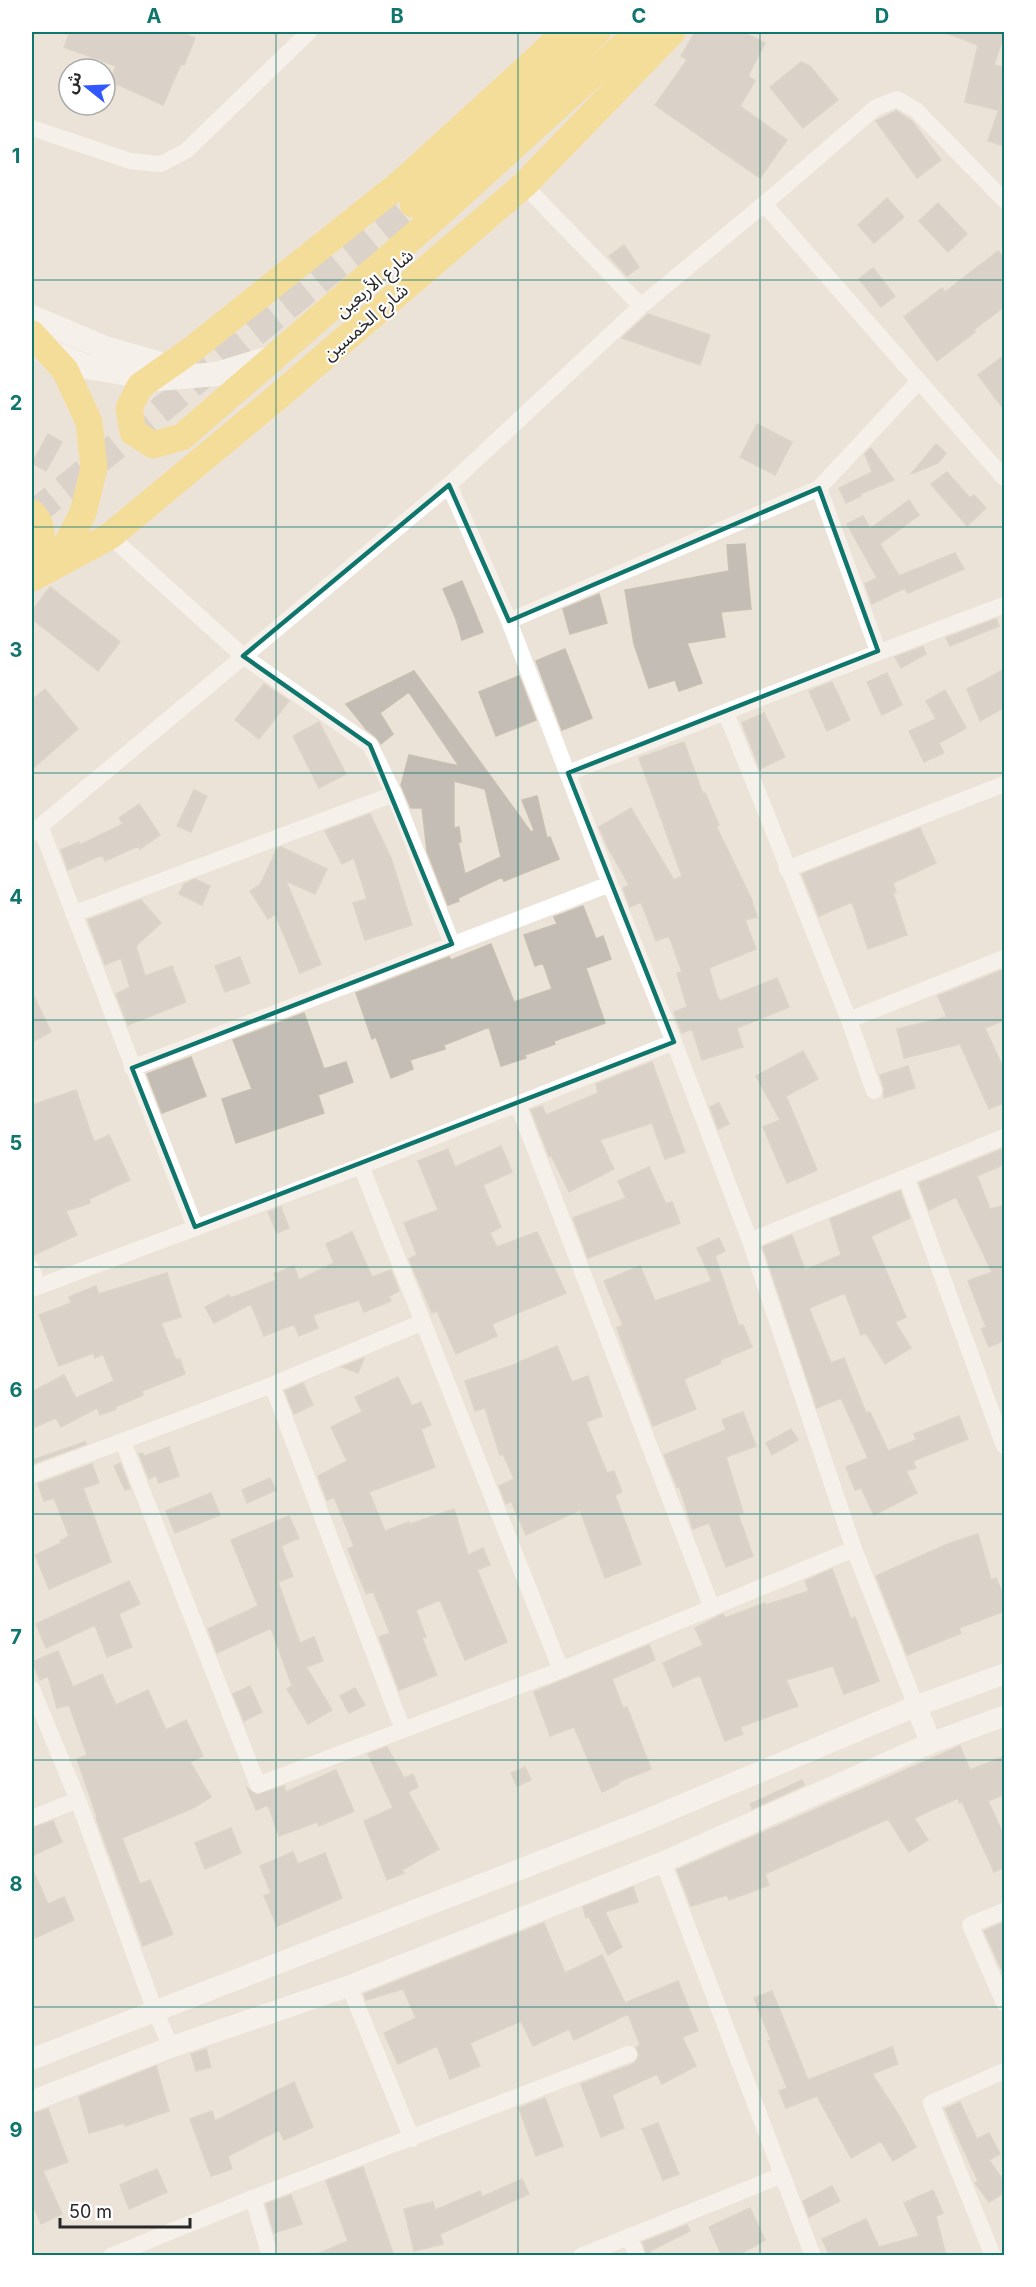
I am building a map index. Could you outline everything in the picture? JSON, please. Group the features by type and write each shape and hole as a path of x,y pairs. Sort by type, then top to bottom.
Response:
{"main road":[{"path":"564,32 402,182 194,348 140,386 129,408 133,432 153,445 182,437 446,208 637,32"},
{"path":"413,204 571,59 597,32"},
{"name":"شارع الأربعين","path":"32,344 87,367 158,379 217,374 284,354 369,290 644,42 652,32"},
{"name":"شارع الخمسين","path":"35,571 110,537 280,394 524,185 672,32"},
{"path":"32,317 105,348 167,366 194,348"},
{"path":"32,334 65,370 89,422 94,468 83,513 68,542 35,571"},
{"path":"32,513 39,520 42,534 35,571"}],"street":[{"path":"32,128 129,161 160,164 186,151 305,32"},
{"path":"195,1227 73,914 36,830 449,485 641,306 764,204 874,108 897,99 916,110 1005,200"},
{"path":"524,185 641,306"},
{"path":"764,204 918,382 1005,478"},
{"path":"509,621 819,488 918,382"},
{"path":"449,485 509,621 610,884 674,1042 750,1241 854,1549 931,1743"},
{"path":"819,488 879,651"},
{"path":"110,537 243,656 370,744 394,794 452,944"},
{"path":"568,773 1005,604"},
{"path":"726,713 849,1020 874,1091"},
{"path":"787,869 1005,784"},
{"path":"73,914 394,794"},
{"path":"132,1068 610,884"},
{"path":"849,1020 1005,958"},
{"path":"32,1269 35,1288 361,1166 674,1042"},
{"path":"518,1105 712,1608"},
{"path":"750,1241 1005,1137"},
{"path":"361,1166 561,1670"},
{"path":"906,1177 1005,1446"},
{"path":"32,1475 272,1385 423,1322"},
{"path":"272,1385 403,1730"},
{"path":"123,1442 258,1785 561,1670 854,1549"},
{"path":"32,2059 639,1823 916,1706 1005,1674"},
{"path":"32,1689 78,1800 155,2011 171,2047"},
{"path":"32,2101 171,2047 349,1986 663,1862 931,1743 1005,1716"},
{"path":"32,1818 78,1800"},
{"path":"663,1862 813,2256"},
{"path":"1005,1911 970,1925 1005,2003"},
{"path":"349,1986 412,2139"},
{"path":"111,2256 253,2198 630,2054"},
{"path":"993,2256 931,2103 1005,2071"},
{"path":"581,2256 782,2175"},
{"path":"253,2198 270,2256"},
{"path":"629,2236 637,2256"}],"highlighted area":[{"path":"449,485 509,621 819,488 878,651 568,773 674,1042 195,1227 132,1068 452,944 370,745 243,656"}],"building":[{"path":"70,32 181,32 195,38 163,105 117,84 117,57 91,57 64,47"},
{"path":"695,32 743,32 765,43 748,76 755,81 740,106 787,140 760,178 655,105 687,60 681,56"},
{"path":"946,32 1005,32 994,65 1005,67 1005,81 998,110 965,102 978,45"},
{"path":"801,62 810,66 838,100 803,128 770,87"},
{"path":"1002,100 1005,101 1005,146 988,141"},
{"path":"896,111 912,121 941,160 917,178 876,121"},
{"path":"887,198 904,217 874,243 858,225"},
{"path":"938,203 967,234 948,252 919,221"},
{"path":"624,245 639,267 627,276 609,256"},
{"path":"998,251 1005,260 1005,306 937,361 904,317 942,288 945,292"},
{"path":"873,268 895,296 881,307 859,279"},
{"path":"648,314 710,335 700,365 622,338"},
{"path":"1005,355 1005,411 978,375"},
{"path":"757,424 792,442 775,475 740,457"},
{"path":"48,434 62,442 46,471 32,463"},
{"path":"936,444 946,453 938,463 911,474"},
{"path":"871,448 894,480 860,494 861,496 846,503 839,488 872,472 865,454"},
{"path":"947,472 970,498 974,495 986,508 967,526 931,484"},
{"path":"909,500 919,515 880,544 899,576 955,553 964,569 908,593 905,588 872,604 865,584 877,578 847,524 863,516 870,529"},
{"path":"745,544 751,609 721,612 725,637 687,643 702,683 679,691 675,680 649,688 634,644 625,590 729,571 727,545"},
{"path":"462,581 483,632 462,640 443,589"},
{"path":"50,587 120,642 98,671 32,619 32,611"},
{"path":"599,594 607,623 570,634 563,609"},
{"path":"996,619 999,626 950,646 946,638"},
{"path":"923,647 926,654 901,668 895,657"},
{"path":"565,649 592,718 562,730 536,661"},
{"path":"1005,669 1005,707 980,721 967,689"},
{"path":"414,671 531,832 534,830 522,800 537,796 547,838 550,837 559,859 504,881 502,877 448,905 427,851 422,808 411,808 401,785 409,755 459,766 409,692 380,713 393,734 381,744 346,704","holes":["454,781 485,789 501,857 465,874 458,842 461,842 459,827 454,828"]},
{"path":"887,673 902,705 882,715 867,682"},
{"path":"519,676 536,720 496,736 479,692"},
{"path":"832,682 850,720 827,731 809,691"},
{"path":"264,684 289,701 259,739 235,720"},
{"path":"45,689 78,729 32,769 32,700"},
{"path":"945,690 966,728 939,743 944,753 924,762 909,731 936,719 926,701"},
{"path":"764,713 785,757 760,769 742,723"},
{"path":"319,722 346,774 319,788 293,736"},
{"path":"684,742 703,794 705,793 719,825 716,826 751,898 757,917 745,920 756,949 709,968 717,996 720,1001 777,978 789,1007 737,1028 743,1047 702,1060 692,1029 682,1033 674,1012 687,1007 677,973 682,972 669,936 656,941 641,902 630,907 623,888 629,885 599,827 631,808 674,880 682,876 639,758"},
{"path":"194,790 207,796 191,832 177,826"},
{"path":"139,804 160,835 140,849 138,846 105,861 102,855 68,870 61,850 79,842 80,845 123,824 119,818"},
{"path":"370,814 391,858 412,925 365,940 353,903 367,899 354,858 342,864 325,831"},
{"path":"920,828 936,863 893,883 896,892 893,893 907,935 868,949 852,902 819,916 802,874"},
{"path":"281,847 327,869 315,894 286,881 321,964 300,973 275,914 268,919 250,891 260,885 277,849"},
{"path":"195,879 210,886 202,905 179,894 184,884"},
{"path":"141,900 161,923 136,946 145,976 172,966 186,1002 128,1025 116,994 130,987 121,958 105,965 88,920"},
{"path":"583,906 596,939 603,936 611,959 586,968 605,1023 554,1041 555,1044 525,1055 526,1058 501,1066 489,1027 444,1045 445,1049 410,1060 413,1069 391,1078 376,1037 372,1039 356,993 449,957 451,960 491,944 514,1002 552,989 543,963 535,966 524,935 557,924 554,917"},
{"path":"240,957 250,983 225,992 215,966"},
{"path":"1005,969 1005,1020 985,1028 1005,1072 1005,1102 989,1109 960,1044 904,1058 897,1029 947,1017 938,996"},
{"path":"32,992 51,1032 32,1042"},
{"path":"304,1013 324,1069 346,1062 353,1082 318,1095 324,1113 236,1143 222,1099 252,1089 233,1040"},
{"path":"803,1051 818,1079 786,1096 817,1170 787,1183 763,1127 780,1120 756,1076"},
{"path":"191,1057 206,1096 162,1113 147,1074"},
{"path":"652,1062 685,1152 665,1159 652,1123 600,1140 614,1169 569,1192 551,1155 549,1156 531,1110 542,1106 546,1115 598,1093 596,1084"},
{"path":"908,1066 915,1088 884,1098 880,1075"},
{"path":"76,1090 94,1142 109,1135 130,1180 89,1199 90,1203 66,1211 77,1235 32,1256 32,1105"},
{"path":"719,1103 729,1124 718,1129 710,1107"},
{"path":"501,1146 512,1172 483,1185 501,1227 490,1233 497,1247 537,1232 566,1293 492,1324 497,1336 456,1354 437,1311 432,1313 409,1259 417,1255 404,1223 438,1210 418,1161 448,1149 455,1167"},
{"path":"1005,1148 1005,1164 977,1176 990,1209 1005,1205 1005,1340 989,1347 981,1329 986,1327 968,1281 992,1272 956,1197 929,1210 919,1183"},
{"path":"649,1167 666,1204 672,1202 680,1223 588,1258 573,1218 626,1198 618,1181"},
{"path":"900,1191 910,1218 871,1236 906,1317 895,1322 911,1348 885,1364 866,1333 861,1335 845,1293 809,1308 831,1363 844,1358 866,1413 870,1412 888,1451 916,1440 914,1434 959,1416 968,1439 913,1461 916,1468 906,1471 917,1493 874,1515 861,1488 855,1490 846,1467 868,1458 841,1398 817,1408 763,1247 792,1235 805,1270 841,1255 830,1219"},
{"path":"281,1207 289,1228 277,1233 268,1212"},
{"path":"352,1232 372,1277 391,1270 399,1291 389,1296 391,1301 364,1312 359,1300 313,1315 318,1328 299,1336 294,1324 264,1336 251,1304 214,1323 205,1307 229,1295 231,1298 276,1280 274,1274 294,1266 299,1280 334,1263 326,1244"},
{"path":"719,1238 725,1251 715,1256 739,1326 743,1325 752,1347 720,1360 721,1363 684,1379 696,1409 653,1426 617,1328 623,1325 604,1281 640,1266 655,1301 712,1281 697,1248"},
{"path":"167,1273 181,1317 161,1323 176,1360 180,1359 185,1374 142,1391 143,1395 100,1415 97,1408 61,1427 56,1418 32,1428 32,1392 64,1375 76,1398 114,1381 103,1354 95,1358 93,1353 59,1366 39,1315 71,1303 69,1297 96,1286 99,1294"},
{"path":"557,1346 572,1382 588,1376 602,1416 586,1422 607,1473 614,1471 622,1492 615,1495 641,1564 605,1578 580,1510 526,1535 511,1501 506,1504 499,1486 514,1479 503,1454 500,1455 485,1408 475,1411 465,1381 519,1363"},
{"path":"364,1358 358,1373 342,1367"},
{"path":"398,1377 412,1406 421,1402 431,1425 421,1429 435,1467 369,1492 385,1531 454,1509 468,1555 483,1548 490,1565 477,1570 507,1642 465,1660 440,1600 416,1610 426,1637 422,1638 437,1675 399,1690 379,1637 390,1633 373,1591 366,1594 348,1549 354,1546 334,1497 327,1500 318,1476 347,1461 331,1427 362,1412 355,1397"},
{"path":"303,1383 313,1405 294,1414 285,1391"},
{"path":"743,1412 756,1446 726,1457 743,1512 738,1514 753,1556 726,1567 709,1523 693,1529 679,1486 677,1487 664,1455 726,1430 722,1420"},
{"path":"791,1429 798,1440 772,1455 766,1443"},
{"path":"85,1442 86,1444 32,1464 32,1460"},
{"path":"169,1447 179,1476 159,1483 156,1475 149,1479 139,1454 142,1453 144,1456"},
{"path":"120,1463 130,1488 125,1490 114,1466"},
{"path":"92,1464 99,1483 83,1488 111,1562 49,1589 35,1555 61,1543 60,1541 69,1536 54,1498 44,1501 38,1484"},
{"path":"270,1478 276,1490 247,1503 242,1490"},
{"path":"211,1493 220,1515 175,1533 166,1511"},
{"path":"289,1516 299,1538 281,1546 293,1576 278,1582 300,1643 314,1637 323,1661 306,1667 332,1710 308,1724 287,1689 292,1686 271,1628 217,1653 208,1629 258,1606 231,1540"},
{"path":"978,1534 991,1580 996,1578 1005,1599 1005,1611 959,1628 961,1633 907,1655 876,1576 950,1543"},
{"path":"832,1569 851,1619 855,1617 879,1681 844,1694 833,1666 786,1680 798,1706 740,1727 743,1734 725,1741 700,1675 673,1687 663,1663 703,1645 695,1628 723,1614 725,1618 765,1603 766,1605 809,1591 805,1581"},
{"path":"129,1581 140,1604 119,1614 132,1647 107,1657 95,1625 46,1648 36,1624"},
{"path":"649,1645 655,1660 612,1679 623,1708 627,1707 651,1769 618,1782 619,1784 602,1792 574,1727 550,1736 534,1692"},
{"path":"58,1651 73,1687 102,1674 116,1705 148,1690 166,1730 186,1720 203,1756 190,1762 211,1797 193,1808 122,1838 140,1884 150,1880 173,1934 143,1946 77,1759 87,1755 69,1705 57,1708 48,1676 40,1680 32,1662"},
{"path":"250,1686 262,1712 244,1721 233,1694"},
{"path":"355,1688 365,1705 349,1713 340,1696"},
{"path":"960,1746 970,1770 1005,1756 1005,1794 988,1801 1005,1838 1005,1867 994,1872 962,1802 959,1803 958,1798 914,1818 928,1840 909,1852 888,1819 765,1874 769,1885 729,1900 727,1895 691,1906 677,1870"},
{"path":"387,1747 404,1778 413,1774 418,1787 408,1792 439,1849 402,1870 404,1873 387,1880 364,1821 393,1808 368,1754"},
{"path":"525,1767 531,1780 517,1786 511,1773"},
{"path":"336,1770 354,1811 319,1826 317,1822 279,1836 268,1805 256,1810 247,1788 257,1795 284,1786 286,1792"},
{"path":"802,1780 804,1785 752,1809 750,1804"},
{"path":"53,1821 62,1842 32,1856 32,1828"},
{"path":"231,1828 241,1853 205,1869 195,1843"},
{"path":"293,1852 298,1864 325,1853 342,1898 277,1926 264,1896 271,1893 260,1866"},
{"path":"32,1868 48,1904 64,1897 74,1920 32,1939"},
{"path":"633,1887 638,1902 605,1912 622,1947 608,1955 589,1917 586,1918 583,1907"},
{"path":"1005,1922 1005,1977 984,1931"},
{"path":"544,1923 565,1973 602,1955 625,2003 678,1981 698,2031 682,2037 696,2066 662,2084 657,2074 612,2095 624,2128 601,2137 581,2084 633,2064 637,2060 639,2055 636,2047 640,2045 628,2014 574,2040 569,2029 533,2046 521,2021 470,2043 480,2066 450,2079 437,2046 398,2064 384,2033 416,2018 403,1989 366,2000 364,1994"},
{"path":"772,1991 808,2080 892,2047 898,2064 872,2074 916,2147 893,2161 881,2141 851,2158 817,2096 786,2108 779,2091 787,2088 754,1998"},
{"path":"206,2049 211,2067 196,2071 191,2054"},
{"path":"156,2066 169,2111 125,2126 124,2123 89,2133 79,2097"},
{"path":"294,2082 313,2127 284,2140 279,2130 228,2156 232,2169 211,2176 190,2119 212,2111 215,2121"},
{"path":"545,2098 563,2146 536,2156 519,2108"},
{"path":"960,2102 977,2139 989,2133 1000,2154 989,2160 1005,2183 1005,2192 989,2202 975,2183 978,2181 945,2109"},
{"path":"48,2109 68,2162 43,2171 62,2214 41,2224 32,2202 32,2114"},
{"path":"658,2123 679,2174 663,2180 642,2129"},
{"path":"363,2167 394,2256 313,2256 348,2241 326,2181"},
{"path":"157,2169 167,2192 129,2209 120,2185"},
{"path":"522,2179 529,2194 440,2234 443,2244 414,2251 404,2209 433,2202 435,2210 480,2191 482,2197"},
{"path":"832,2186 840,2201 809,2217 803,2201"},
{"path":"933,2190 943,2213 936,2216 946,2256 830,2256 822,2239 866,2219 879,2247 919,2236 904,2203"},
{"path":"291,2195 302,2224 274,2233 266,2204"},
{"path":"750,2208 765,2240 737,2256 722,2256 709,2227"},
{"path":"687,2225 690,2231 650,2251 652,2256 647,2256 643,2242"}],"tunnel":[{"path":"32,515 413,204"}]}
